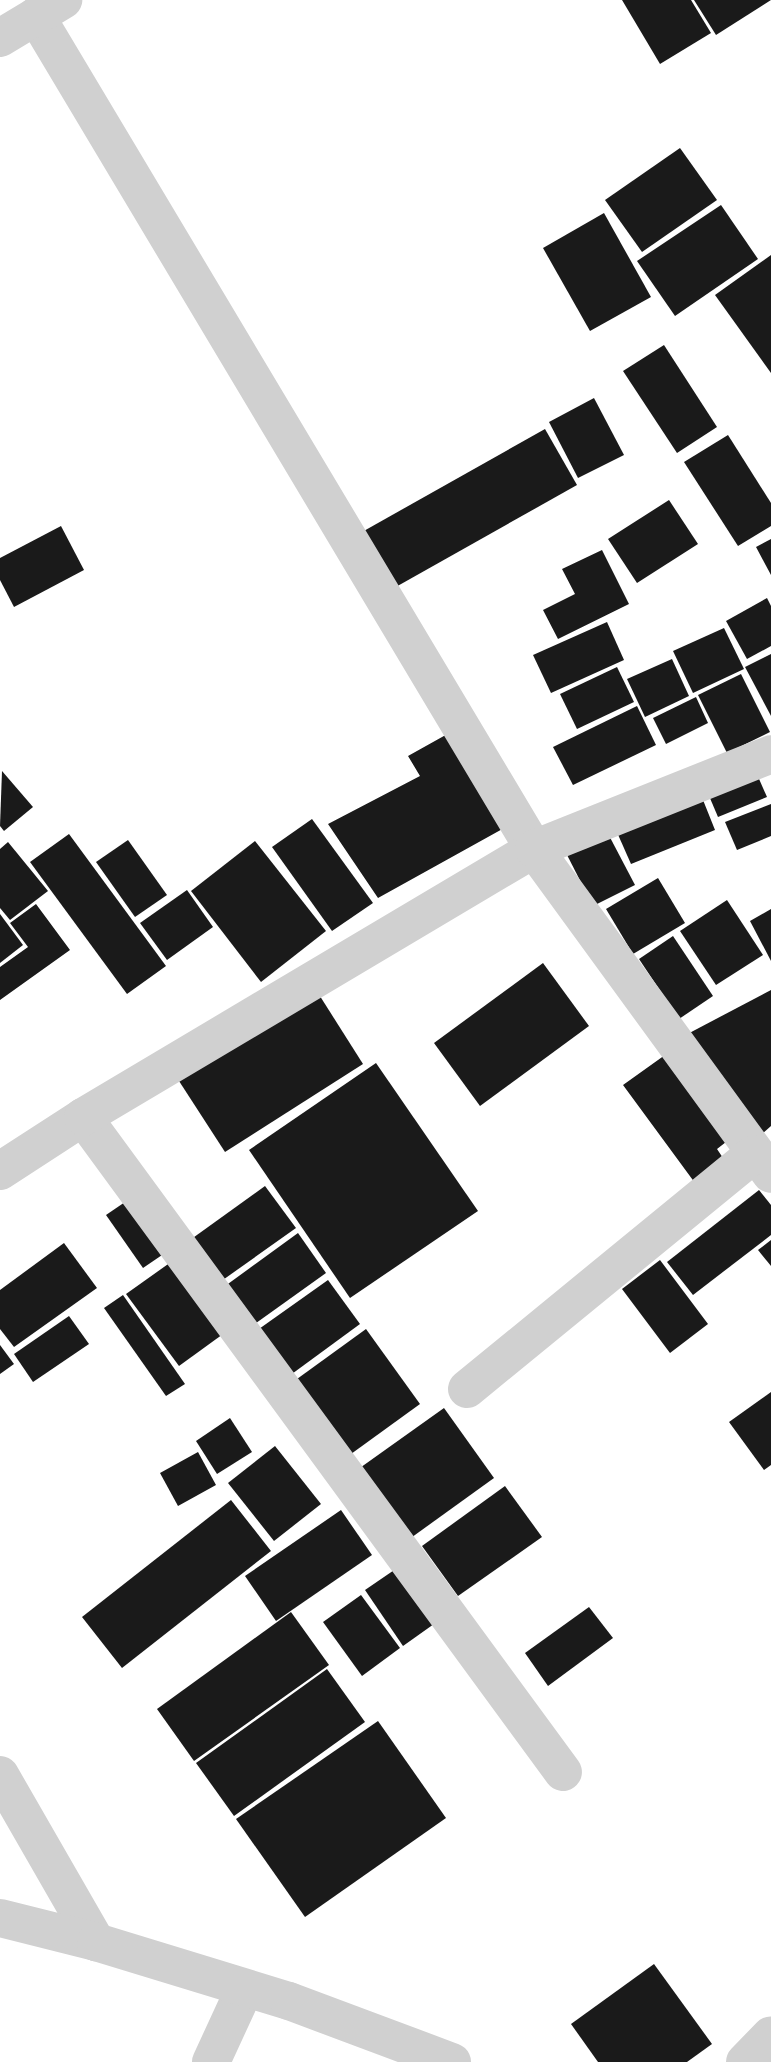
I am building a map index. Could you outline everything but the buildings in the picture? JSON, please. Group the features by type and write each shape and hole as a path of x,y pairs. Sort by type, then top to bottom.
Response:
{"street":[{"path":"0,38 49,8 534,849 762,1164 467,1389"},
{"path":"0,1171 83,1117 534,849 771,754"},
{"path":"83,1117 563,1772"},
{"path":"0,1775 96,1942"},
{"path":"0,1918 96,1942 289,2001 452,2062"},
{"path":"211,2062 244,1988"},
{"path":"744,2062 771,2035"}]}
